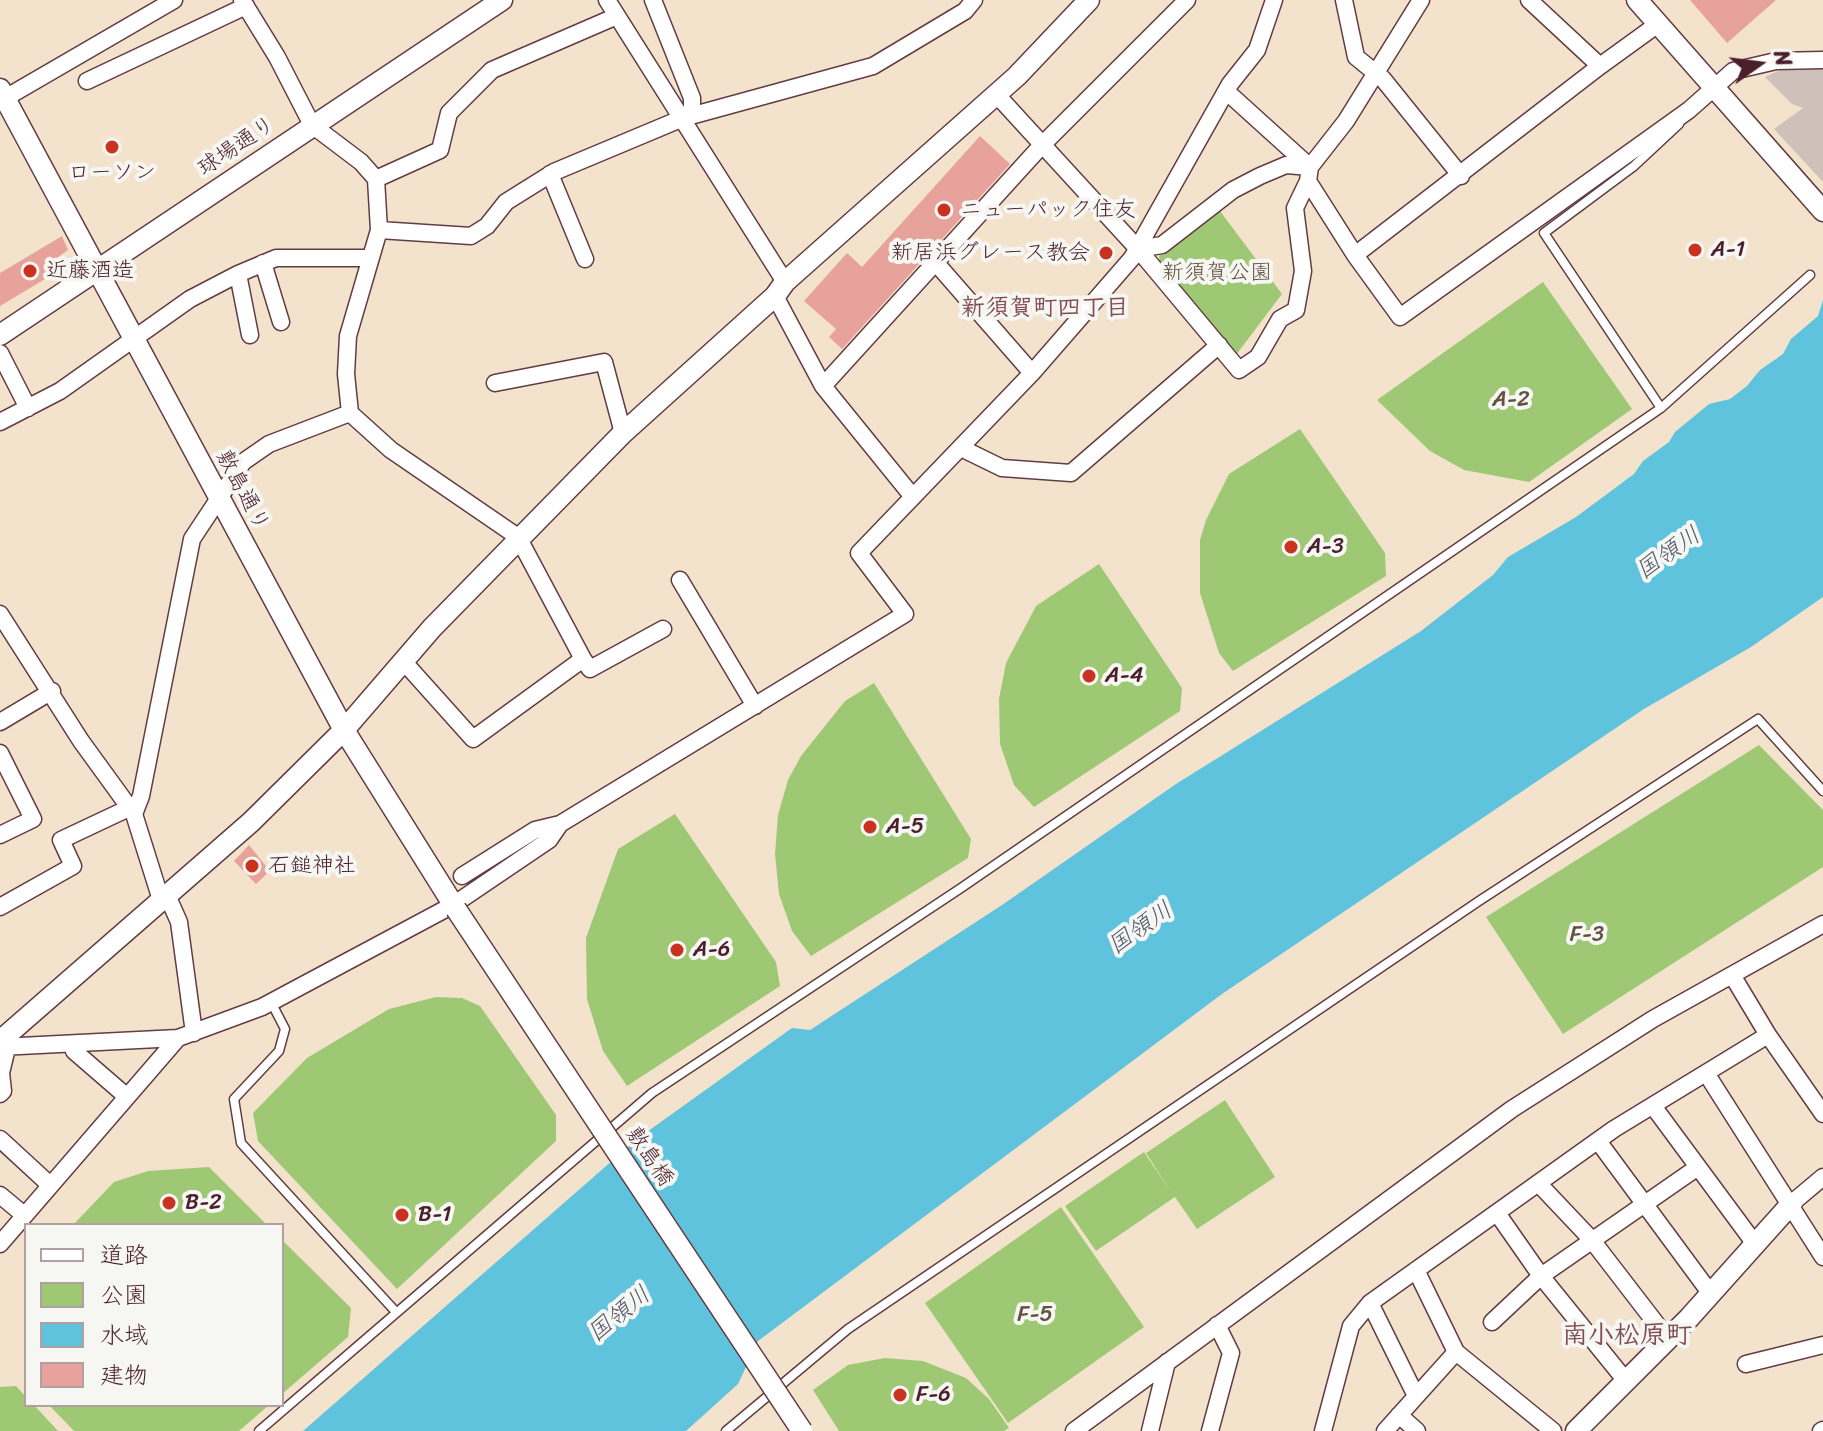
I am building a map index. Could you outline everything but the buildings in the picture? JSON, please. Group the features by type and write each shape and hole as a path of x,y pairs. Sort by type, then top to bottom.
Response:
{"street":[{"path":"2,96 174,0"},
{"name":"球場通り","path":"0,335 502,0"},
{"path":"607,0 687,116 780,289 823,386 913,497"},
{"path":"653,0 688,85 687,116"},
{"path":"379,230 471,236 487,226 506,202 550,174 687,116 873,66 965,11 974,0"},
{"path":"0,1094 3,1091 2,1045 251,822 344,730 518,537 623,433 996,94 1089,0"},
{"path":"823,386 1042,145 1187,0"},
{"path":"462,876 535,830 560,824 905,614 859,553 1032,373 1138,249 1226,91 1257,50 1274,0"},
{"path":"1344,0 1356,57 1383,79 1461,176"},
{"path":"996,94 1138,249 1239,370 1258,357 1280,319 1296,310 1303,271 1295,208 1309,174 1346,121 1421,0"},
{"path":"1529,0 1600,66"},
{"path":"1637,0 1823,211"},
{"path":"87,81 244,3 312,125 361,162 376,179 379,230 348,336 346,374 350,413 391,450 518,537 590,669 663,629"},
{"path":"376,179 440,150 449,113 492,70 617,16"},
{"path":"1355,255 1658,24"},
{"path":"1226,91 1309,174 1355,255 1400,317 1689,110 1733,71 1776,61 1823,60"},
{"name":"敷島通り","path":"2,96 344,730 455,907"},
{"path":"1138,249 1162,245 1233,190 1260,176 1286,165 1309,174"},
{"path":"550,174 585,259"},
{"path":"0,422 28,408 190,299 238,274 276,258 371,258"},
{"path":"263,263 281,322"},
{"path":"936,263 1032,373"},
{"path":"238,274 250,335"},
{"path":"961,448 1002,468 1071,473 1219,345"},
{"path":"0,353 28,408"},
{"path":"495,383 604,362 623,433"},
{"path":"0,907 73,866 61,840 132,811 141,796 192,539 243,462 269,444 350,413"},
{"path":"680,580 755,706"},
{"path":"0,614 52,691 81,741 132,811 164,898 179,922 186,1036 126,1096 0,1244"},
{"path":"404,662 473,739 583,659"},
{"path":"0,722 52,691"},
{"path":"0,753 33,819 0,835"},
{"path":"2,1045 72,1044 186,1036 271,1002 455,907 549,840 560,824"},
{"name":"敷島橋","path":"455,907 802,1431"},
{"path":"1074,1431 1512,1109 1653,1019 1823,924"},
{"path":"1732,975 1768,1035 1823,1114"},
{"path":"1323,1431 1351,1326 1370,1303 1598,1141 1768,1035"},
{"path":"72,1044 74,1051 126,1096"},
{"path":"1706,1073 1792,1203 1823,1257"},
{"path":"1653,1106 1755,1244"},
{"path":"0,1139 50,1185"},
{"path":"1598,1141 1711,1294"},
{"path":"1492,1322 1541,1276 1698,1167"},
{"path":"1576,1431 1594,1422 1626,1381 1711,1294 1792,1203 1823,1177"},
{"path":"1538,1183 1591,1239 1668,1339"},
{"path":"0,1195 24,1215"},
{"path":"1497,1213 1541,1276 1626,1381"},
{"path":"1416,1270 1456,1352 1553,1431"},
{"path":"1370,1303 1416,1396"},
{"path":"1210,1431 1231,1353 1217,1325"},
{"path":"1746,1364 1823,1345"},
{"path":"1385,1431 1456,1352"},
{"path":"1150,1431 1167,1362"},
{"path":"1399,1415 1417,1431"}],"lane":[{"path":"1661,408 1544,233 1673,133 1689,110"},
{"path":"259,1431 652,1093 961,888 1661,408 1810,275"},
{"path":"726,1431 827,1343 1466,910 1758,719 1823,791"},
{"path":"271,1002 285,1029 279,1051 234,1099 241,1143 396,1312"}],"shaded area":[{"path":"1789,66 1823,68 1823,182 1774,129 1803,108 1792,104 1765,77"}],"green space":[{"name":"新須賀公園","path":"1220,211 1282,294 1236,355 1160,265 1159,256"},
{"name":"A-2","path":"1543,282 1632,409 1529,482 1464,470 1430,451 1377,400"},
{"name":"A-3","path":"1300,429 1385,553 1386,576 1233,671 1219,653 1200,593 1200,540 1206,520 1229,474"},
{"name":"A-4","path":"1099,564 1182,688 1180,711 1034,807 1014,785 1000,744 999,699 1006,663 1036,606"},
{"name":"A-5","path":"874,683 971,839 968,858 811,956 792,931 779,894 775,854 778,815 788,780 801,756 845,701"},
{"name":"F-3","path":"1759,745 1823,810 1823,867 1563,1034 1486,917"},
{"name":"A-6","path":"675,814 776,962 780,986 627,1086 603,1051 587,999 586,938 618,849"},
{"name":"B-1","path":"436,997 462,998 480,1006 556,1115 556,1141 397,1289 258,1141 253,1113 307,1058 389,1009"},
{"path":"1225,1100 1275,1177 1197,1229 1175,1197 1096,1251 1065,1206 1144,1152 1171,1192 1146,1153"},
{"name":"B-2","path":"209,1167 265,1223 75,1223 114,1182 148,1171"},
{"name":"F-5","path":"1061,1207 1144,1327 1008,1423 925,1303"},
{"name":"B-2","path":"284,1242 351,1308 348,1337 284,1392"},
{"name":"F-6","path":"885,1358 923,1361 966,1378 989,1399 1009,1428 1004,1431 839,1431 813,1390 848,1365"},
{"path":"16,1386 24,1395 24,1407 36,1407 58,1431 0,1431 0,1387"},
{"path":"51,1407 267,1407 239,1431 74,1431"}],"water":[{"name":"国領川","path":"1823,300 1823,597 1751,647 1644,709 1222,994 758,1341 738,1384 686,1431 303,1431 637,1139 792,1028 810,1030 1002,905 1176,784 1421,631 1493,575 1508,557 1576,517 1634,474 1643,461 1669,442 1675,432 1709,404 1730,399 1747,386 1760,370 1783,354 1791,339 1818,316"}],"place":[{"name":"ローソン","path":"112,147"},
{"name":"ニューパック住友","path":"944,210"},
{"name":"A-1","path":"1695,250"},
{"name":"新居浜グレース教会","path":"1106,253"},
{"name":"近藤酒造","path":"30,271"},
{"name":"A-3","path":"1291,547"},
{"name":"A-4","path":"1089,676"},
{"name":"A-5","path":"870,827"},
{"name":"石鎚神社","path":"252,866"},
{"name":"A-6","path":"677,950"},
{"name":"B-2","path":"169,1203"},
{"name":"B-1","path":"402,1215"},
{"name":"F-6","path":"900,1395"}],"district":[{"name":"新須賀町四丁目","path":"1045,309"},
{"name":"南小松原町","path":"1627,1336"}]}
